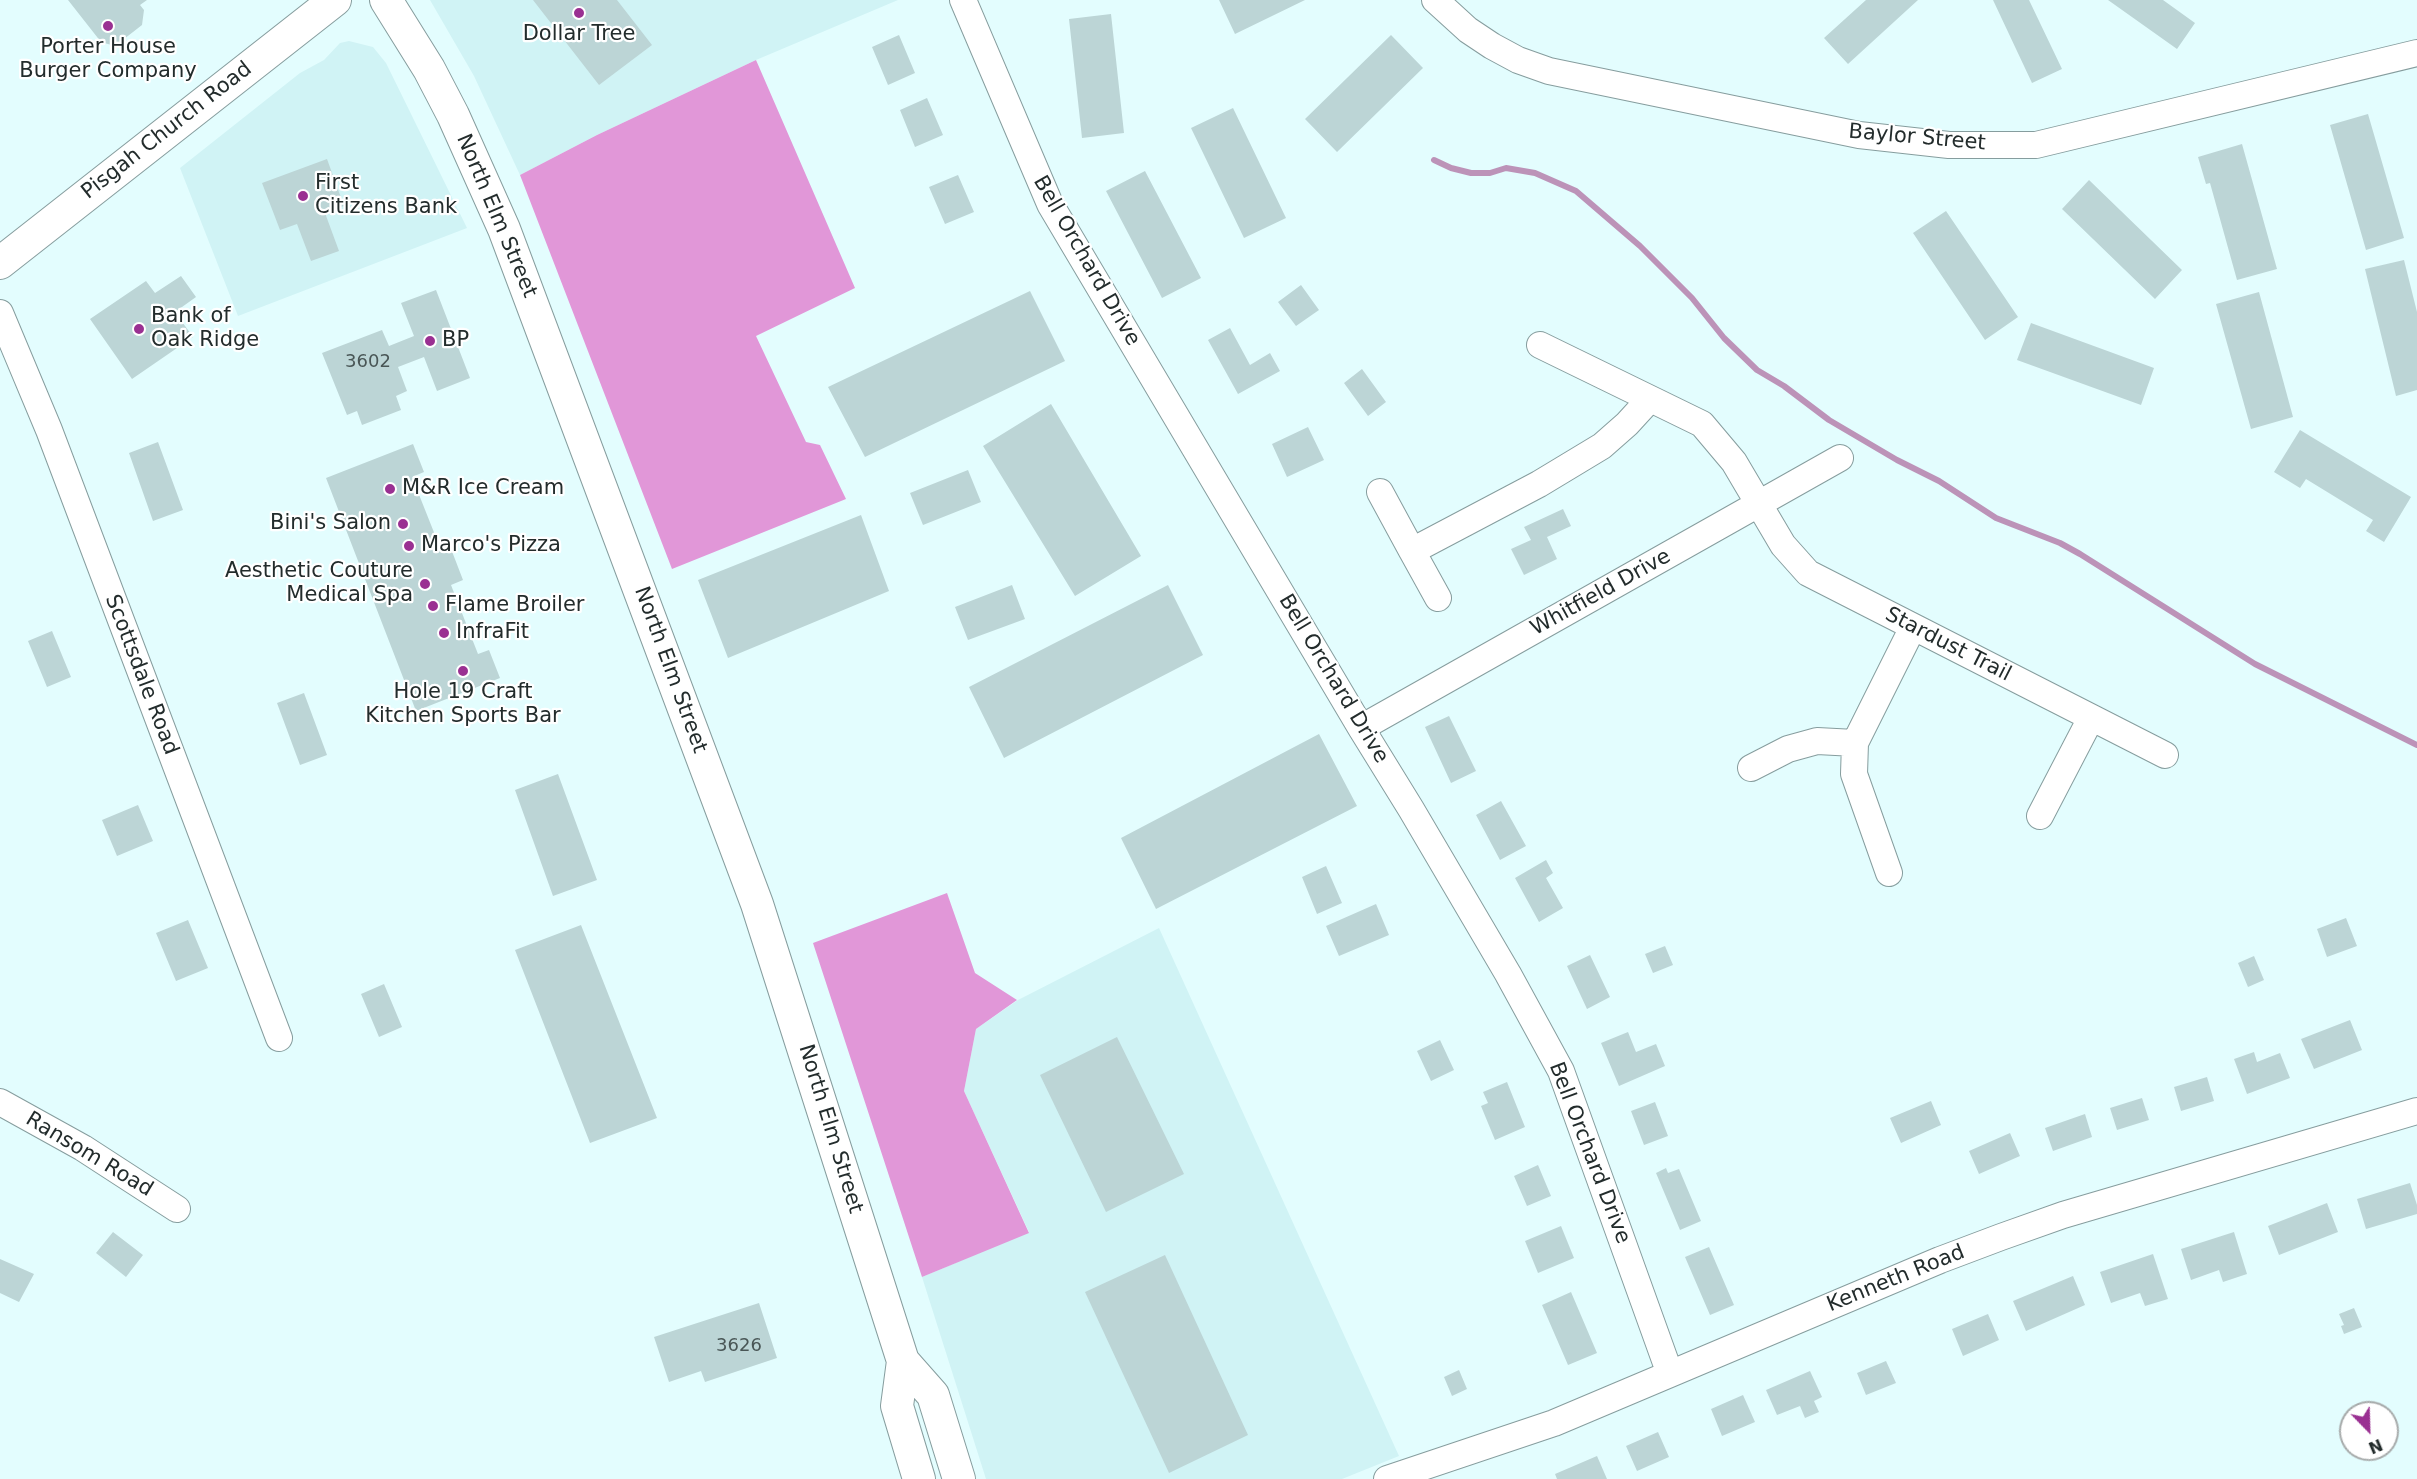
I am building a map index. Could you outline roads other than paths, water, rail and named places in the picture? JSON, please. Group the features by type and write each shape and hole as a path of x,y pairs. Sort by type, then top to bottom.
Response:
{"main road":[{"name":"Pisgah Church Road","path":"0,263 335,0"},
{"name":"North Elm Street","path":"386,0 429,69 453,115 510,244 757,904 903,1361 933,1395 959,1479"},
{"name":"North Elm Street","path":"903,1361 897,1406 920,1479"}],"street":[{"name":"Bell Orchard Drive","path":"963,0 1050,204 1361,728 1412,809 1561,1071 1670,1374"},
{"name":"Baylor Street","path":"1435,0 1468,30 1492,46 1518,60 1549,71 1859,135 1949,145 2036,145 2417,53"},
{"name":"Scottsdale Road","path":"0,313 49,430 279,1038"},
{"name":"Stardust Trail","path":"1540,345 1702,424 1734,462 1783,545 1808,573 2165,755"},
{"path":"1412,551 1539,484 1602,446 1628,424 1649,400"},
{"name":"Whitfield Drive","path":"1361,728 1840,458"},
{"path":"1380,492 1438,598"},
{"path":"1889,873 1854,774 1855,743 1913,627"},
{"path":"2040,816 2091,717"},
{"path":"1751,768 1788,749 1817,741 1855,743"},
{"name":"Ransom Road","path":"0,1102 83,1148 177,1209"},
{"name":"Kenneth Road","path":"1387,1479 1554,1423 1940,1260 2022,1229 2417,1112"}],"waterway":[{"path":"1434,160 1451,168 1471,173 1490,173 1506,168 1535,173 1576,191 1640,246 1692,298 1724,338 1757,370 1784,386 1829,420 1897,460 1939,481 1996,518 2060,543 2080,554 2255,664 2417,745"}],"place":[{"name":"Dollar Tree","path":"579,13"},
{"name":"Porter House Burger Company","path":"108,26"},
{"name":"First Citizens Bank","path":"303,196"},
{"name":"Bank of Oak Ridge","path":"139,329"},
{"name":"BP","path":"430,341"},
{"name":"M&R Ice Cream","path":"390,489"},
{"name":"Bini's Salon","path":"403,524"},
{"name":"Marco's Pizza","path":"409,546"},
{"name":"Aesthetic Couture Medical Spa","path":"425,584"},
{"name":"Flame Broiler","path":"433,606"},
{"name":"InfraFit","path":"444,633"},
{"name":"Hole 19 Craft Kitchen Sports Bar","path":"463,671"}]}
